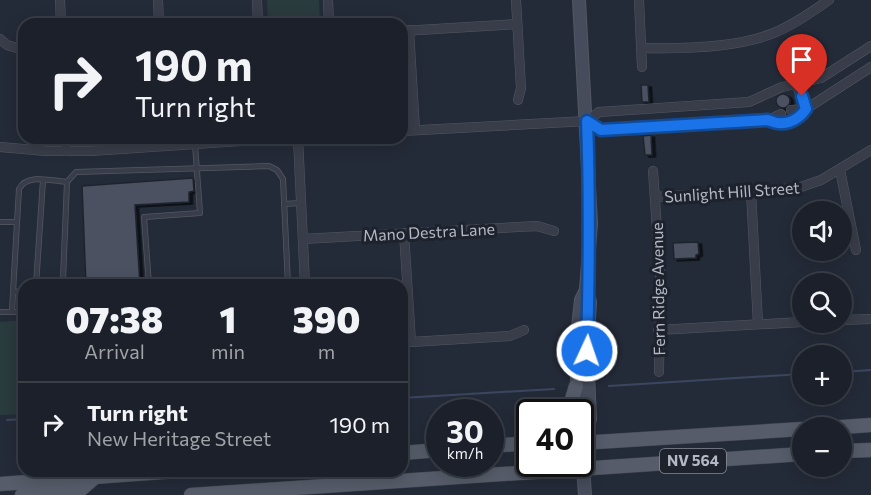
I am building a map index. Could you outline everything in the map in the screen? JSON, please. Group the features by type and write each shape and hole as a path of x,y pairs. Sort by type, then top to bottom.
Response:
{"main road":[{"path":"572,399 576,386"},
{"path":"852,426 871,425"},
{"name":"NV 564","path":"594,438 792,429"},
{"path":"852,451 871,450"},
{"path":"408,453 426,451"},
{"name":"NV 564","path":"594,466 792,455"},
{"name":"NV 564","path":"191,495 516,472"},
{"path":"0,484 106,477"},
{"path":"22,495 79,491 94,478"}],"street":[{"path":"60,0 61,18"},
{"path":"158,0 159,18"},
{"path":"256,0 258,18"},
{"path":"328,0 329,18"},
{"path":"516,0 521,88 518,100"},
{"path":"576,399 577,336 581,300 586,290 591,223 579,0"},
{"path":"639,0 642,67"},
{"path":"642,48 718,44 761,38 797,22 830,0"},
{"path":"408,31 517,24"},
{"path":"0,39 7,45 18,48"},
{"path":"408,131 587,121 599,112 749,102 774,89 821,78 871,46"},
{"path":"408,51 416,130"},
{"path":"768,120 777,124 799,118 806,109 871,68"},
{"path":"796,84 806,109"},
{"path":"791,110 806,109"},
{"path":"587,121 601,130 768,120 781,114"},
{"path":"66,144 66,151"},
{"path":"0,147 66,151 195,144"},
{"path":"298,144 305,279"},
{"name":"Sunlight Hill Street","path":"656,197 804,187 840,170 871,150"},
{"path":"840,170 856,250"},
{"name":"Fern Ridge Avenue","path":"654,171 660,273 659,372"},
{"path":"751,192 758,324"},
{"name":"Mano Destra Lane","path":"303,239 537,226 554,231"},
{"path":"404,233 407,279"},
{"path":"586,290 590,302 587,351 589,399"},
{"path":"408,295 411,342 510,336 525,330"},
{"path":"852,320 871,319"},
{"path":"658,330 792,322"},
{"path":"584,477 585,495"}],"lane":[{"path":"148,279 144,217 200,213 195,144"},
{"path":"61,279 67,182 73,174 80,171 274,168 283,179 288,279"},
{"path":"12,312 21,184 31,180 67,182"},
{"path":"36,279 44,180"},
{"path":"284,204 301,203"},
{"path":"0,222 17,222"},
{"path":"13,291 18,291"},
{"path":"0,312 18,312"}],"shaded area":[{"path":"267,0 319,0 320,18 268,18"},
{"path":"18,320 18,414 0,415 0,322"}],"building":[{"path":"641,85 648,85 649,102 642,102"},
{"path":"783,94 788,96 790,101 788,106 783,108 778,106 776,101 778,96"},
{"path":"651,135 652,155 645,155 643,136"},
{"path":"193,178 194,191 189,192 189,202 135,205 140,279 86,279 82,186"},
{"path":"698,242 699,254 696,258 674,259 673,243"}],"waterway":[{"path":"852,371 871,370"},
{"path":"609,386 792,375"},
{"path":"408,398 554,389"},
{"path":"7,420 18,419"}],"route":[{"path":"587,351 590,302 586,290 591,223 587,121 601,130 768,120 777,124 786,123 799,118 806,109 802,96"}]}
